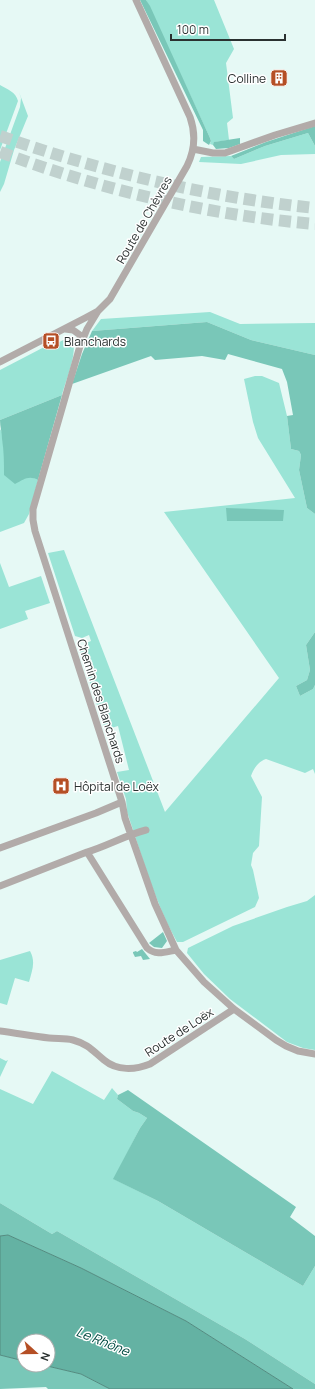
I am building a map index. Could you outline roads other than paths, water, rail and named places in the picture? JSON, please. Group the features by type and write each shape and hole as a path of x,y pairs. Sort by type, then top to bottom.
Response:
{"street":[{"name":"Route de Chèvres","path":"0,362 98,312 115,292 187,166 193,149 194,130 190,117 136,0"},
{"path":"193,149 213,153 225,153 275,135 315,123"},
{"name":"Chemin des Blanchards","path":"98,312 87,329 80,346 33,509 35,531 122,802 125,818 155,904 176,950 204,982 234,1009 286,1046 298,1051 315,1054"},
{"path":"64,329 72,330 80,335 80,346"},
{"path":"0,848 89,816 122,802"},
{"path":"0,886 146,830"},
{"path":"87,852 147,948 150,951 158,953 176,950"},
{"name":"Route de Loëx","path":"0,1031 77,1041 91,1048 107,1062 125,1069 137,1069 150,1064 234,1009"}],"water":[{"name":"Le Rhône","path":"8,1235 81,1268 186,1321 293,1389 110,1389 81,1374 56,1368 56,1333 16,1333 16,1359 0,1355 0,1236"}],"tunnel":[{"path":"0,136 116,172 194,190 315,208"},
{"path":"0,152 77,178 155,199 235,214 315,224"}],"place":[{"name":"Colline","path":"279,78"},
{"name":"Blanchards","path":"51,341"},
{"name":"Hôpital de Loëx","path":"61,786"}]}
